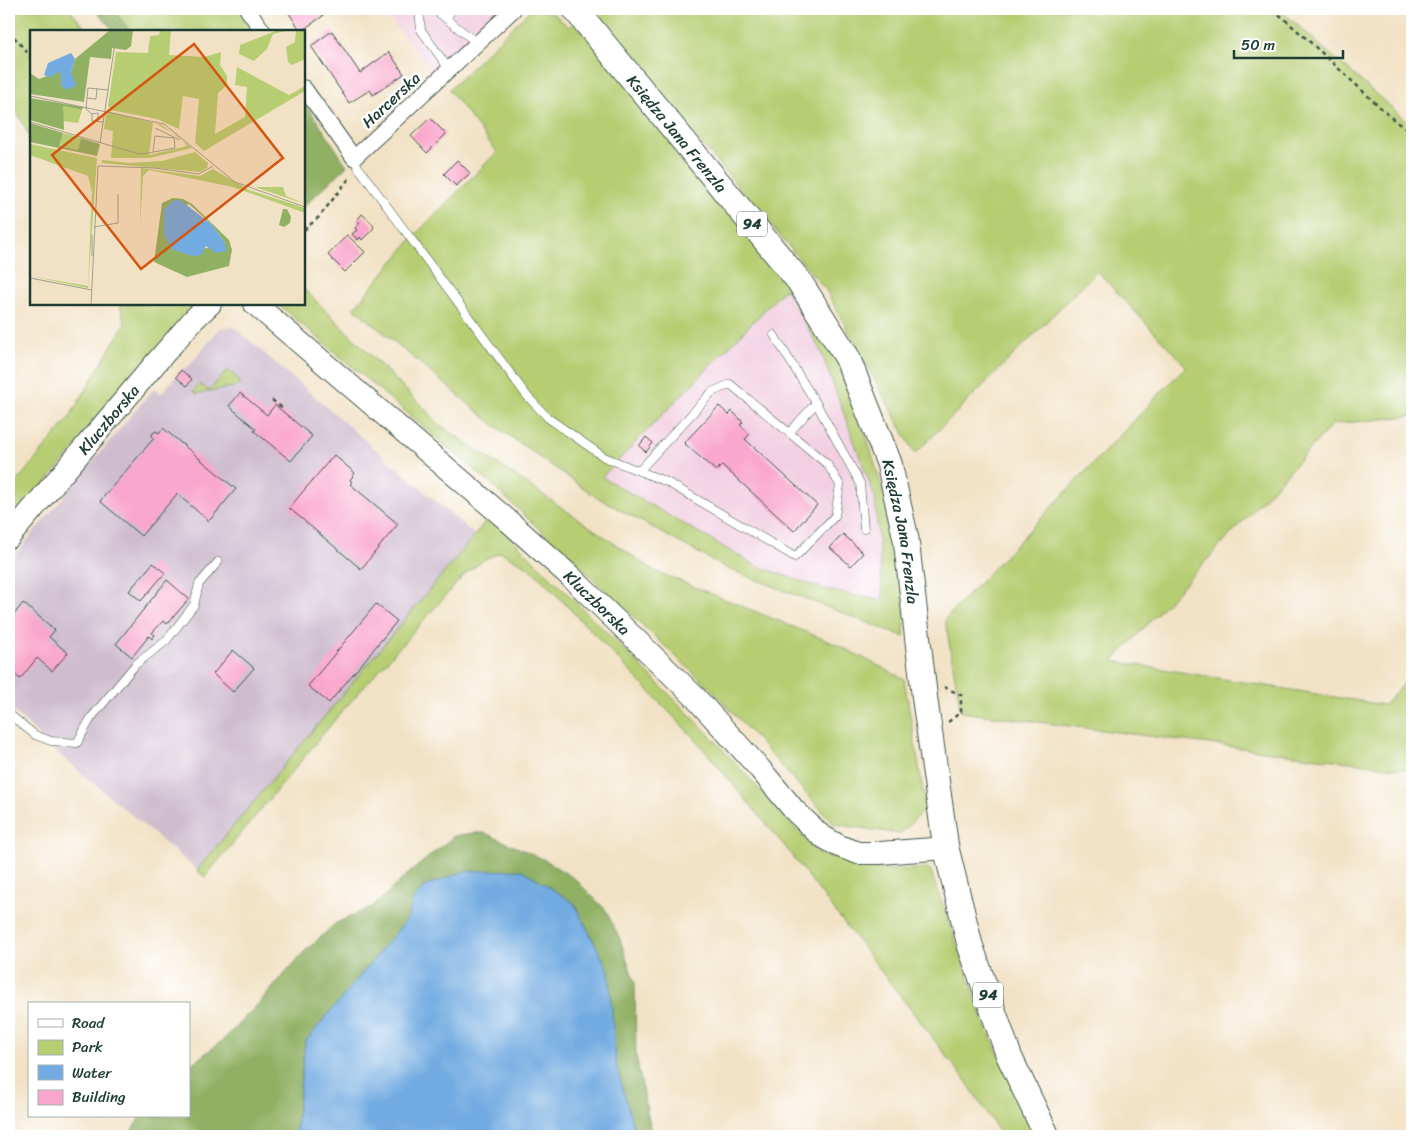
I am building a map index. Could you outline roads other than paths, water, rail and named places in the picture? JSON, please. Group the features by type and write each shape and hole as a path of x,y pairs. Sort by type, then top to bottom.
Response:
{"main road":[{"name":"Księdza Jana Frenzla","path":"576,9 799,281 847,357 889,463 906,539 914,607 932,693 946,848 970,945 1009,1056 1047,1136"}],"street":[{"path":"247,9 262,30"},
{"name":"Harcerska","path":"356,162 449,69 514,9"},
{"path":"305,89 356,162"},
{"name":"Kluczborska","path":"9,537 154,365 194,319 209,305"},
{"name":"Kluczborska","path":"256,305 570,576 693,695 799,815 820,835 839,846 858,853 888,853 946,848"}],"lane":[{"path":"419,9 422,30 449,69"},
{"path":"434,9 477,44"},
{"path":"446,18 454,9"},
{"path":"356,162 527,396 548,418 604,457 639,471 667,482 795,557 835,516 840,484 827,464 730,384 712,392 639,471"},
{"path":"774,335 816,403 860,483 864,529"},
{"path":"789,433 816,403"},
{"path":"9,714 35,735 51,741 77,743 90,718 136,664 166,640 194,605 198,584 218,562"}],"water":[{"path":"523,870 574,903 609,971 616,1065 636,1136 295,1136 305,1042 407,919 413,899 427,885 466,871"}]}
